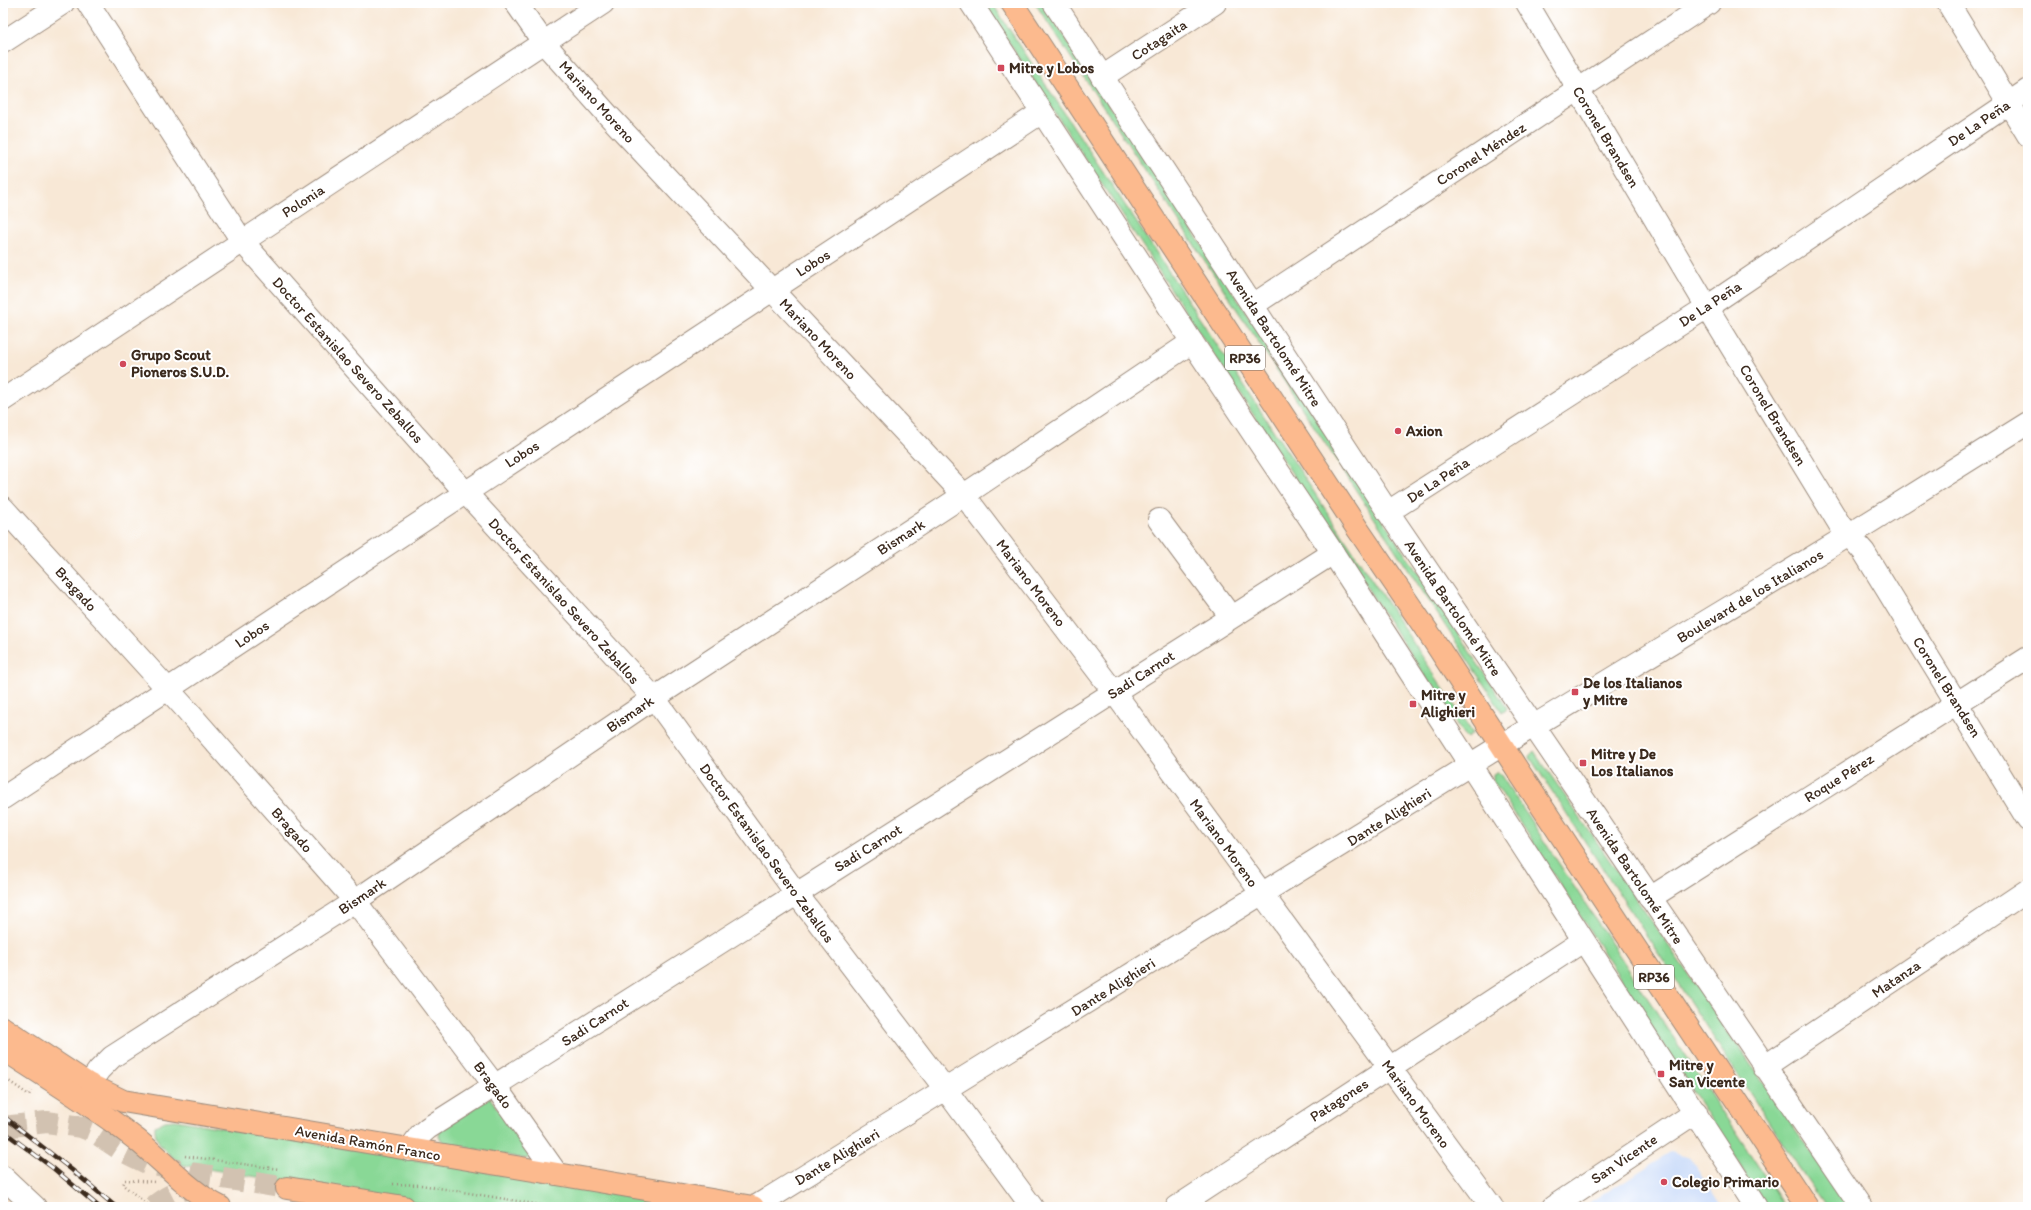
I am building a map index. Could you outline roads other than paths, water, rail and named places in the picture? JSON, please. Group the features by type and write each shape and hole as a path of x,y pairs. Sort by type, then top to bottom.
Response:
{"main road":[{"name":"RP36","path":"1012,3 1357,528 1432,638 1807,1207"},
{"name":"Avenida Ramón Franco","path":"3,1028 84,1091 124,1129 155,1154 202,1196 220,1207"},
{"name":"Avenida Ramón Franco","path":"3,1049 84,1091 123,1101 754,1207"},
{"path":"345,1207 288,1193 404,1207"}],"street":[{"path":"3,42 63,3"},
{"name":"Doctor Estanislao Severo Zeballos","path":"88,3 242,241 465,492 654,698 796,893 946,1090 1032,1207"},
{"name":"Mariano Moreno","path":"516,3 544,43 964,496 1114,692 1492,1207"},
{"name":"Polonia","path":"3,400 603,3"},
{"path":"971,3 1192,342 1333,552 1582,941 1696,1112 1756,1207"},
{"name":"Avenida Bartolomé Mitre","path":"1054,3 1253,304 1388,512 1764,1067 1861,1207"},
{"name":"Cotagaita","path":"1102,77 1215,3"},
{"name":"Coronel Brandsen","path":"1527,3 1707,306 1840,525 1864,552 1958,702 2028,820"},
{"name":"Coronel Méndez","path":"1253,304 1709,3"},
{"path":"1948,3 2028,135"},
{"name":"De La Peña","path":"1388,512 1707,306 2028,90"},
{"name":"Lobos","path":"3,798 1042,112"},
{"name":"Bismark","path":"84,1091 99,1070 112,1058 355,901 654,698 964,496 1192,342"},
{"name":"Boulevard de los Italianos","path":"1470,766 1849,535 2028,423"},
{"name":"Bragado","path":"3,508 168,690 355,901 495,1086 557,1174"},
{"path":"1159,520 1231,617"},
{"name":"Sadi Carnot","path":"409,1150 420,1135 428,1128 1333,552"},
{"name":"Roque Pérez","path":"1650,898 2028,658"},
{"name":"Dante Alighieri","path":"754,1207 1470,766"},
{"name":"Matanza","path":"1764,1067 2028,890"},
{"name":"Patagones","path":"1177,1207 1582,941"},
{"name":"San Vicente","path":"1553,1207 1696,1112"},
{"path":"3,1178 35,1207"}],"tunnel":[{"path":"3,1127 47,1122 81,1127 94,1132 124,1152 149,1164 191,1173 287,1188"},
{"path":"153,1207 178,1192 191,1188 207,1187"}],"railway":[{"path":"3,1116 72,1170 116,1207"},
{"path":"3,1131 53,1168 99,1207"}],"place":[{"name":"Mitre y Lobos","path":"1001,68"},
{"name":"Grupo Scout Pioneros S.U.D.","path":"123,364"},
{"name":"Axion","path":"1398,431"},
{"name":"De los Italianos y Mitre","path":"1575,692"},
{"name":"Mitre y Alighieri","path":"1413,704"},
{"name":"Mitre y De Los Italianos","path":"1583,763"},
{"name":"Mitre y San Vicente","path":"1661,1074"},
{"name":"Colegio Primario","path":"1664,1182"}]}
